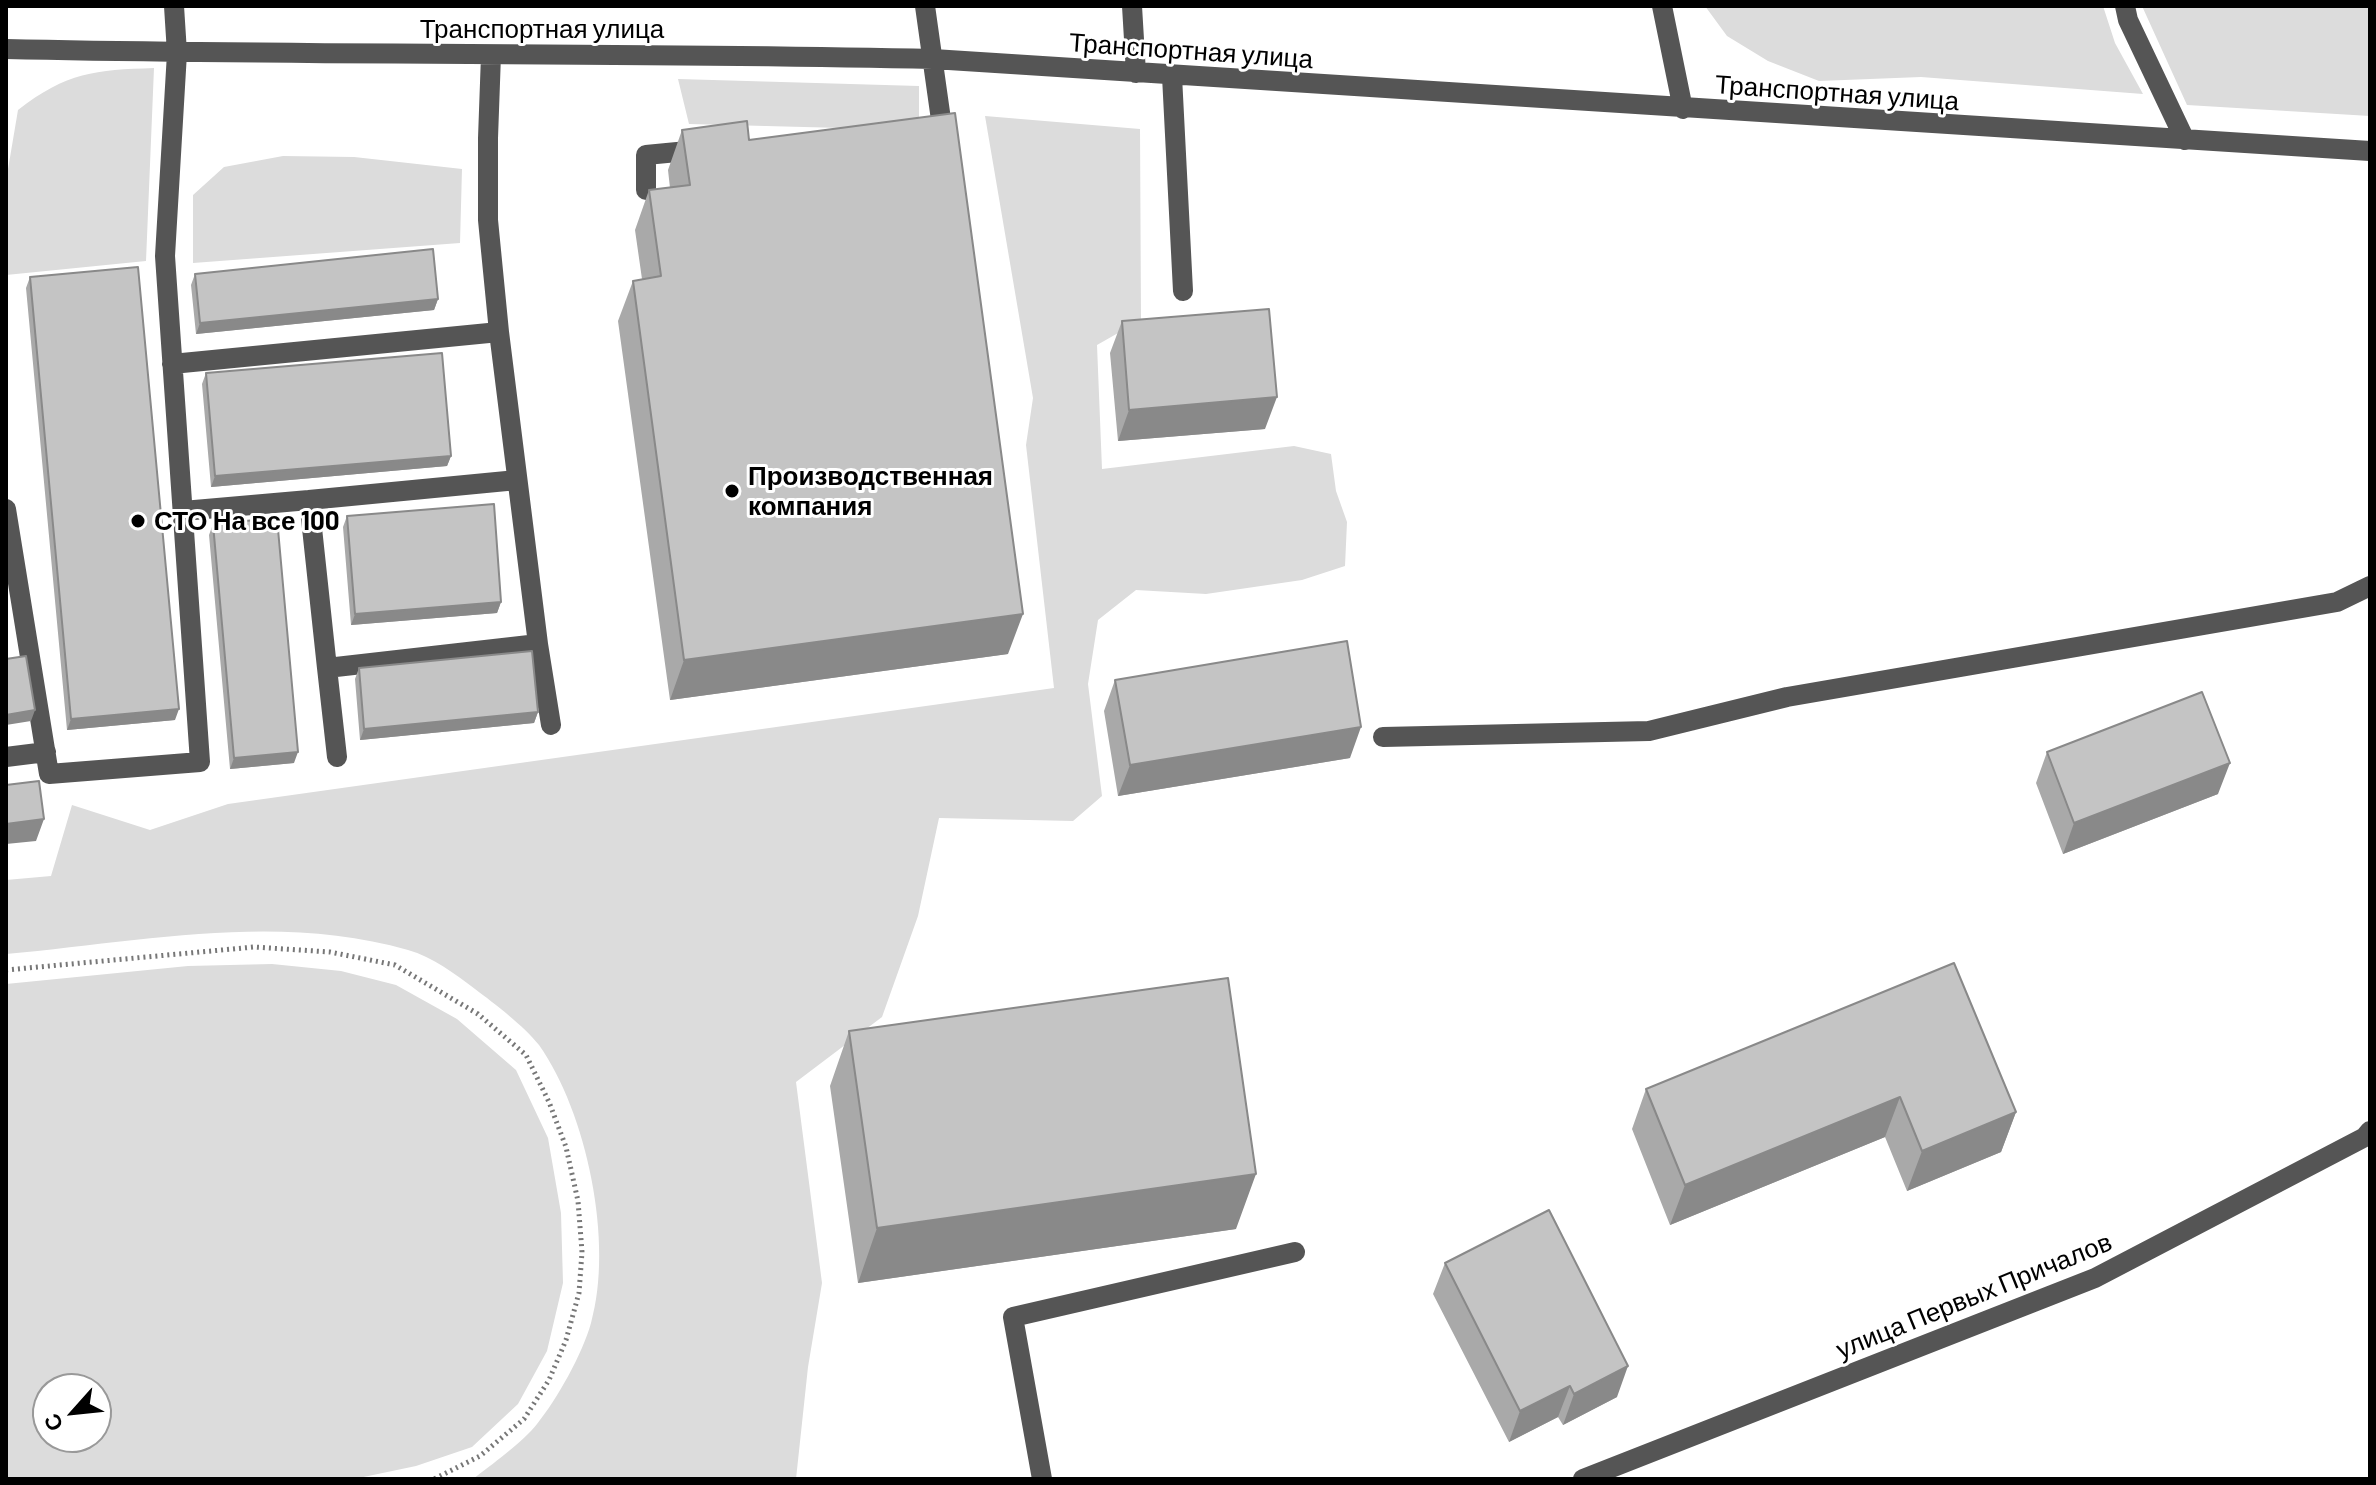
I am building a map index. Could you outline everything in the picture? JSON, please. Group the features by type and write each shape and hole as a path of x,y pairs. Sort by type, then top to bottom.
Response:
{"street":[{"path":"6,509 49,774 200,762 165,256 177,53 174,6"},
{"path":"925,6 944,142 928,144"},
{"path":"1132,6 1136,73"},
{"path":"1662,6 1683,109"},
{"path":"2125,6 2128,20 2185,140"},
{"name":"Транспортная улица","path":"6,49 933,59 2370,151"},
{"path":"491,55 488,220 517,480 551,725"},
{"path":"1172,76 1183,291"},
{"path":"646,190 646,155 717,150"},
{"path":"172,364 499,332"},
{"path":"183,511 517,480"},
{"path":"309,500 337,757"},
{"path":"1383,737 1649,731 1787,697 2337,602 2370,586"},
{"path":"327,668 538,644"},
{"path":"6,757 46,752"},
{"name":"улица Первых Причалов","path":"1583,1479 2095,1278 2352,1144 2370,1131"},
{"path":"1042,1479 1013,1317 1295,1252"}],"path":[{"path":"6,970 254,947 330,952 395,965 478,1014 526,1055 566,1147 578,1201 582,1252 579,1293 555,1367 524,1419 480,1456 434,1479"}],"shaded area":[{"path":"1705,6 2103,6 2115,43 2143,94 1921,77 1819,81 1768,61 1727,36"},
{"path":"2142,6 2370,6 2370,116 2187,105"},
{"path":"154,68 146,261 6,275 6,181 18,110 35,97 82,76"},
{"path":"678,79 919,86 919,130 689,124"},
{"path":"985,116 1140,129 1141,320 1097,345 1102,469 1294,446 1331,454 1336,491 1347,522 1345,566 1302,580 1206,594 1136,590 1098,620 1088,684 1102,796 1073,821 939,818 918,916 882,1017 796,1082 822,1283 808,1367 796,1479 473,1479 524,1438 553,1402 587,1336 597,1291 599,1255 592,1180 571,1106 539,1045 500,1008 435,961 408,950 359,939 309,933 208,933 6,954 6,880 51,876 72,805 150,830 228,804 1054,688 1026,445 1033,398"},
{"path":"283,156 354,157 462,169 460,243 193,263 193,195 224,167"},
{"path":"272,964 341,971 396,985 457,1019 516,1070 548,1138 561,1213 563,1283 547,1351 518,1404 472,1447 416,1466 354,1479 6,1479 6,984 188,966"}],"building":[{"path":"955,113 1023,614 684,660 633,281 661,276 649,190 690,185 682,130 747,121 749,140"},
{"path":"433,249 438,299 200,323 195,274"},
{"path":"138,267 179,709 71,719 30,277"},
{"path":"1269,309 1277,397 1129,410 1122,321"},
{"path":"442,353 451,456 215,476 206,373"},
{"path":"494,504 501,602 355,614 347,516"},
{"path":"277,518 298,752 234,758 213,524"},
{"path":"1347,641 1361,727 1130,765 1115,680"},
{"path":"532,651 538,712 364,729 359,668"},
{"path":"26,656 35,710 6,715 6,659"},
{"path":"2202,692 2230,763 2074,823 2047,752"},
{"path":"39,781 44,819 6,824 6,785"},
{"path":"1954,963 2016,1112 1922,1151 1900,1097 1685,1185 1646,1089"},
{"path":"1228,978 1256,1174 877,1228 849,1031"},
{"path":"1549,1210 1628,1366 1574,1394 1570,1386 1520,1411 1445,1263"}],"place":[{"name":"Производственная компания","path":"732,491"},
{"name":"СТО На все 100","path":"138,521"}]}
